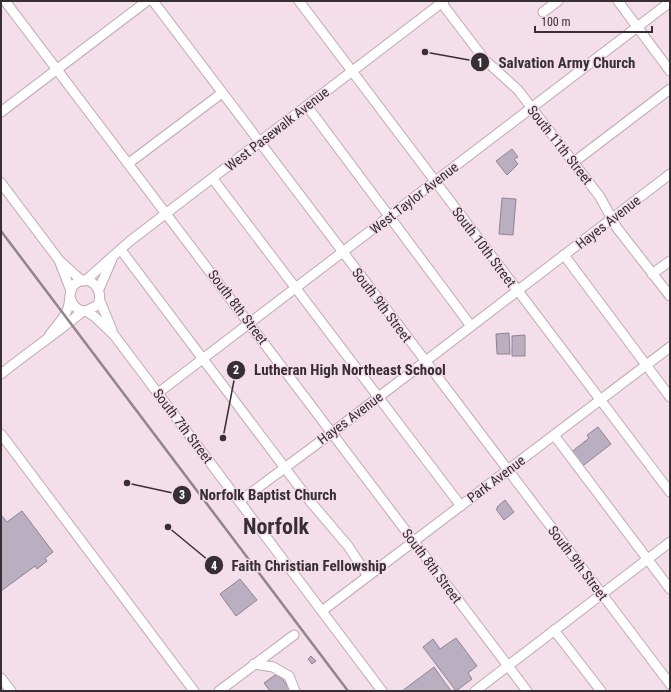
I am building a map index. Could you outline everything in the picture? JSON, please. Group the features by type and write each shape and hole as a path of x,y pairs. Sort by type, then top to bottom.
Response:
{"street":[{"name":"South 8th Street","path":"6,1 333,432 527,691"},
{"path":"1,112 147,1"},
{"name":"South 9th Street","path":"153,1 670,684"},
{"name":"South 10th Street","path":"299,1 434,182 670,492"},
{"path":"543,12 558,1"},
{"path":"618,1 670,71"},
{"name":"West Pasewalk Avenue","path":"84,281 102,264 112,259 121,250 167,214 442,2"},
{"name":"South 11th Street","path":"442,2 485,60 518,90 574,162 600,197 611,219 670,296"},
{"name":"West Taylor Avenue","path":"158,393 670,2"},
{"path":"574,162 670,89"},
{"path":"129,163 222,92"},
{"path":"307,106 391,216 471,326"},
{"name":"Hayes Avenue","path":"240,501 333,432 670,174"},
{"path":"213,179 297,287 461,506"},
{"path":"1,183 59,260 84,281"},
{"path":"121,250 318,511 348,546 368,576"},
{"path":"564,255 670,397"},
{"name":"West Pasewalk Avenue","path":"99,289 112,259"},
{"path":"59,260 74,306 85,311"},
{"path":"652,274 670,261"},
{"path":"1,374 49,336 63,328 85,311 94,308 100,301 99,289 92,282 84,281 75,284 67,312 49,336"},
{"name":"South 7th Street","path":"100,301 114,335"},
{"name":"South 7th Street","path":"85,311 95,317 114,335 382,691"},
{"name":"Park Avenue","path":"322,611 670,346"},
{"path":"1,434 194,691"},
{"path":"554,435 670,589"},
{"path":"475,691 670,542"},
{"path":"554,630 601,691"},
{"path":"219,691 294,635"},
{"path":"254,664 273,667 289,676 295,691"},
{"path":"1,678 11,691"}],"building":[{"path":"512,149 518,157 514,159 518,164 507,175 496,161"},
{"path":"502,198 516,199 513,235 499,234"},
{"path":"509,333 510,354 497,354 496,334"},
{"path":"525,335 525,356 512,356 512,336"},
{"path":"598,427 611,444 580,468 569,454 589,438 587,435"},
{"path":"505,500 514,512 504,520 496,509"},
{"path":"22,511 53,552 45,558 47,561 37,569 35,566 1,591 1,515 7,522"},
{"path":"240,579 257,600 236,616 220,594"},
{"path":"456,638 477,666 468,673 472,679 456,691 423,647 433,639 440,649"},
{"path":"311,656 316,661 312,664 308,659"},
{"path":"434,667 451,691 402,691"},
{"path":"278,673 291,691 270,691 264,683"}],"railway":[{"path":"1,231 348,691"}],"place":[{"name":"Salvation Army Church","path":"425,52"},
{"name":"Lutheran High Northeast School","path":"223,438"},
{"name":"Norfolk Baptist Church","path":"127,483"},
{"name":"Faith Christian Fellowship","path":"168,527"}],"district":[{"name":"Norfolk","path":"276,526"}]}
